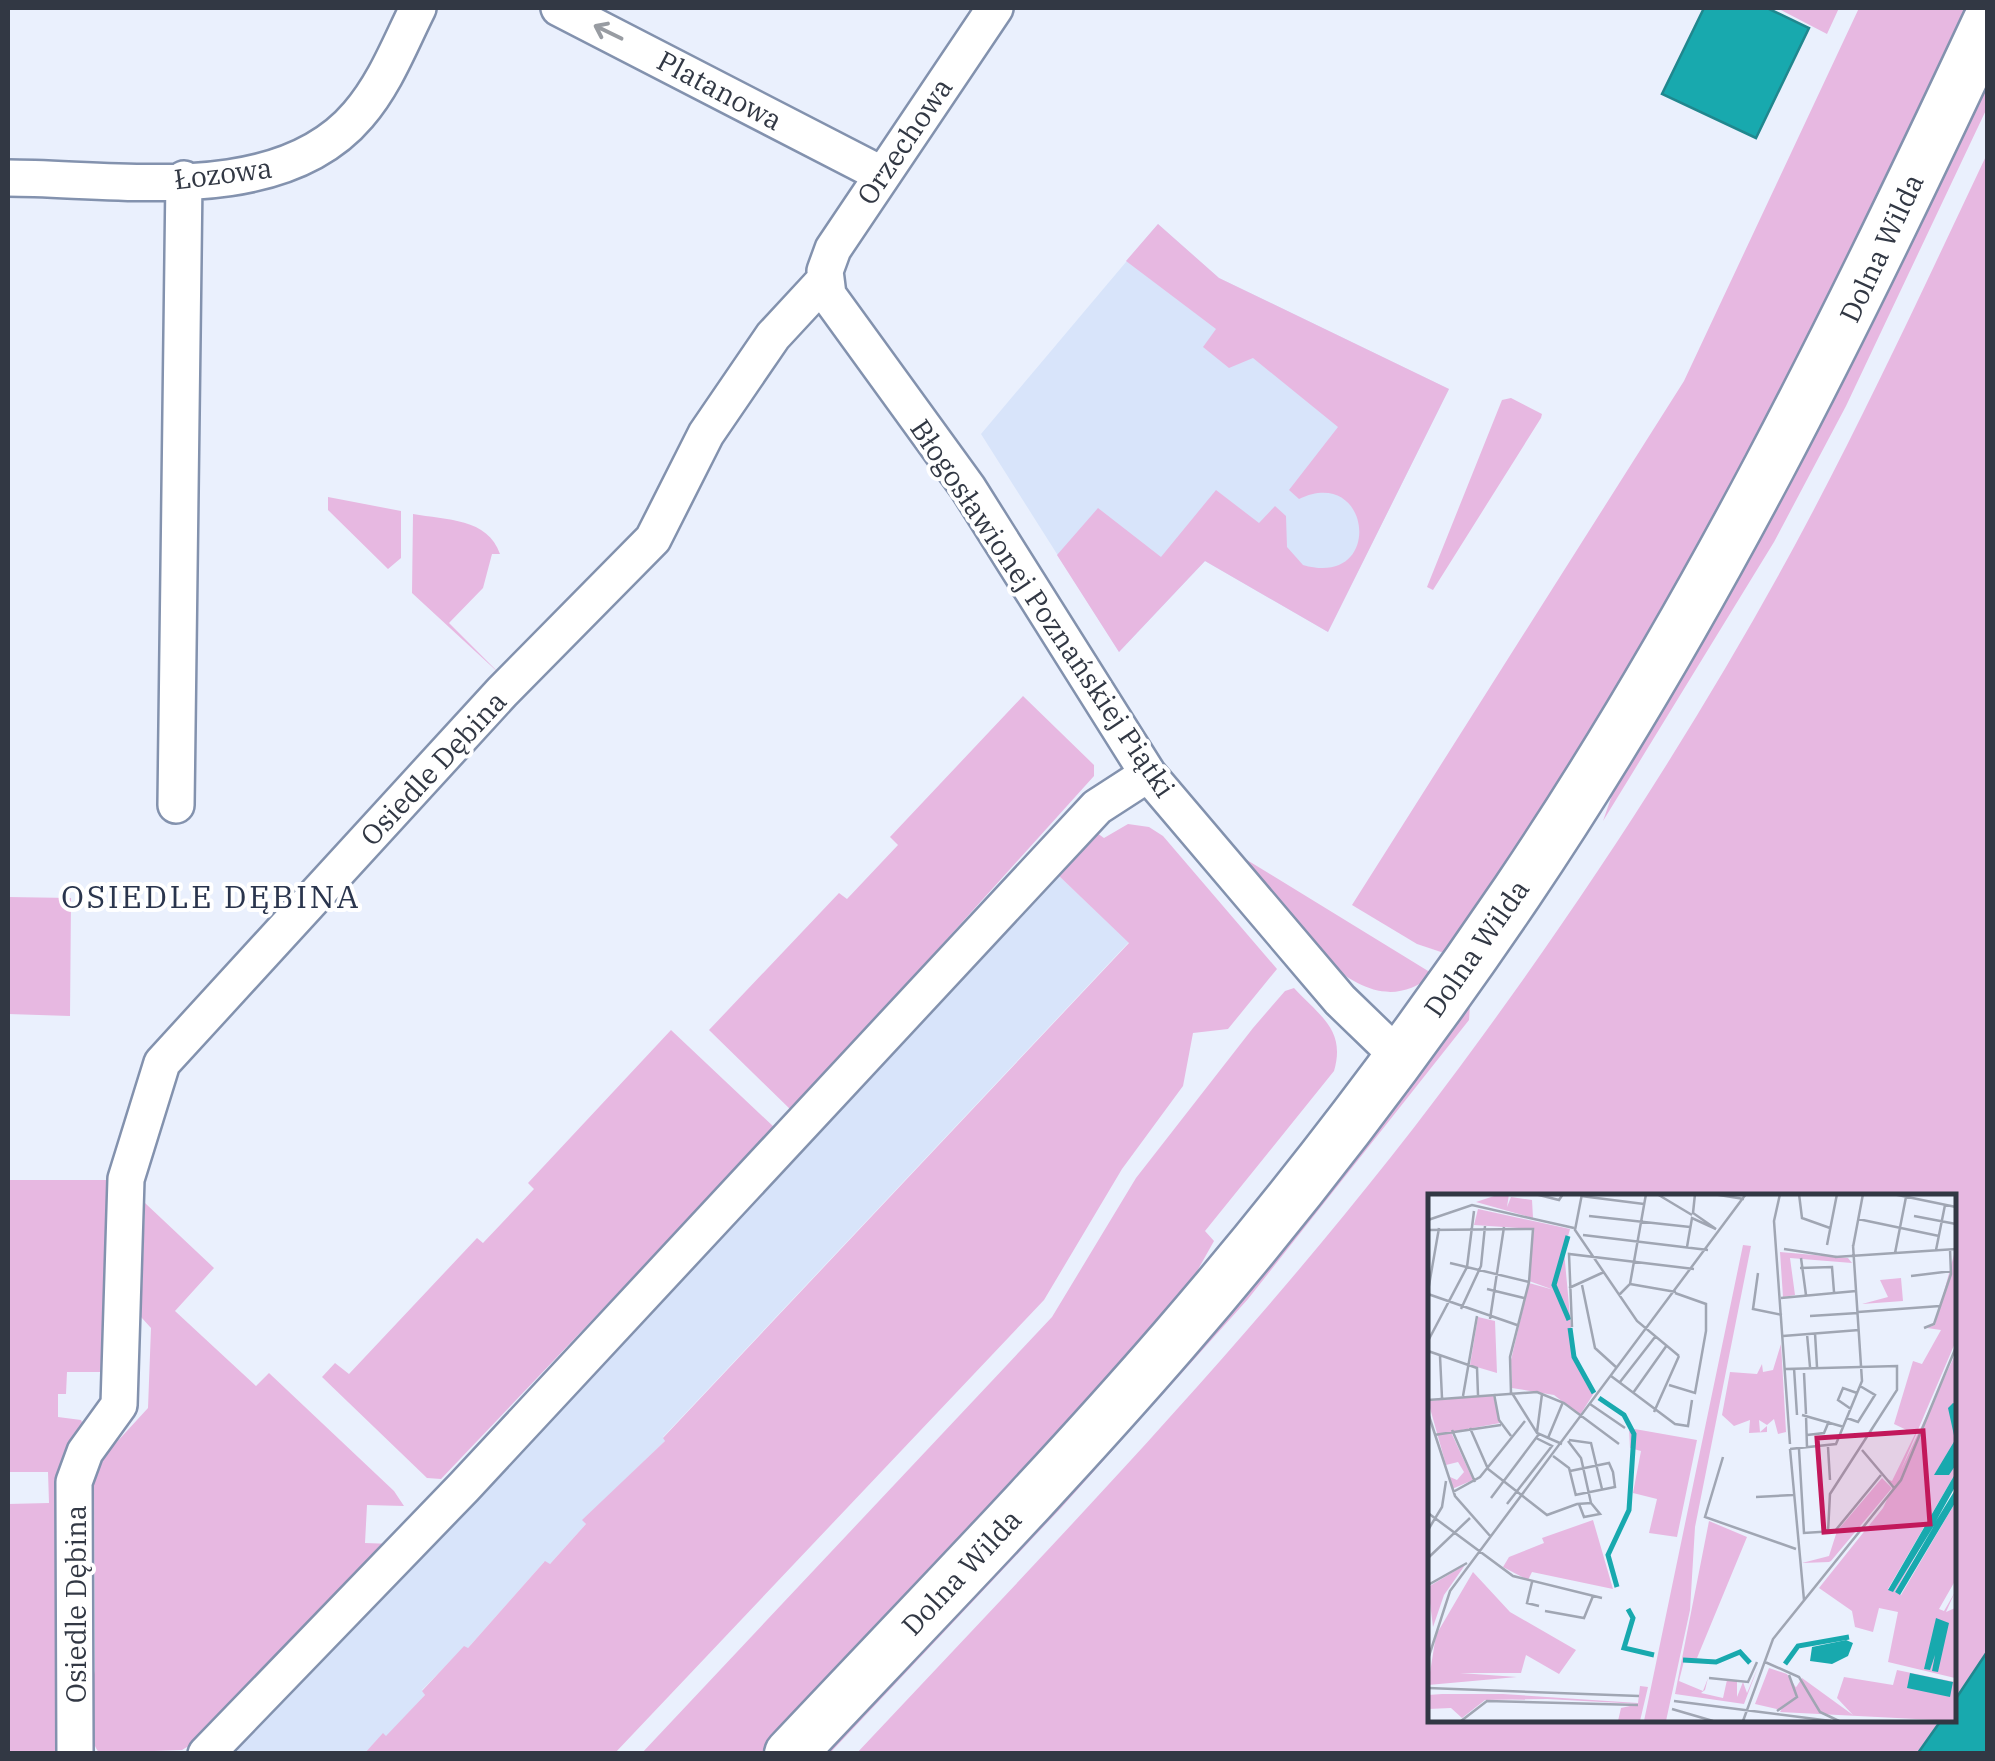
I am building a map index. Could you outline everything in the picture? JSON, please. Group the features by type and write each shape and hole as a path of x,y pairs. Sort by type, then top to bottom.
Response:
{"main road":[{"name":"Dolna Wilda","path":"790,1754 1176,1338 1399,1057 1519,889 1674,641 1824,366 1988,22"}],"street":[{"name":"Łozowa","path":"8,178 184,180 270,171 323,146 370,99 418,8"},
{"name":"Platanowa","path":"559,8 881,174"},
{"name":"Orzechowa","path":"824,280 834,248 995,8"},
{"path":"176,805 184,180"},
{"name":"Błogosławionej Poznańskiej Piątki","path":"824,280 839,315 968,488 1148,774 1340,1000 1399,1057"},
{"name":"Osiedle Dębina","path":"75,1754 74,1482 85,1452 120,1405 126,1179 162,1063 502,692 653,539 706,434 774,336 824,280"},
{"path":"206,1754 464,1488 1097,807 1148,774"}],"shaded area":[{"path":"1777,8 1839,8 1827,34"},
{"path":"1859,8 1973,8 1847,281 1656,638 1450,955 1417,944 1352,905 1684,381"},
{"path":"1987,63 1987,108 1846,406 1774,542 1603,821 1625,758"},
{"path":"1987,154 1988,1652 1955,1700 1955,1194 1428,1194 1428,1721 1941,1721 1918,1753 856,1754 1100,1494 1259,1317 1410,1133 1481,1038 1606,858 1723,672 1795,545 1894,351"},
{"path":"1158,224 1219,278 1449,389 1328,632 1205,561 1119,652 981,434"},
{"path":"1158,224 1219,278 1449,389 1328,632 1205,561 1119,652 1057,555 1098,508 1161,557 1216,490 1259,523 1275,506 1286,516 1287,547 1303,565 1329,568 1347,560 1357,545 1359,528 1354,511 1342,498 1323,493 1299,499 1289,490 1338,427 1253,358 1229,368 1203,347 1216,329 1126,261"},
{"path":"1511,398 1542,414 1541,418 1433,590 1427,587 1502,400"},
{"path":"328,497 401,511 401,558 388,569 328,510"},
{"path":"413,514 476,527 494,542 500,554 492,554 483,588 449,623 502,676 412,593"},
{"path":"1023,696 1094,765 1094,776 792,1111 709,1030 839,893 847,899 898,845 890,837"},
{"path":"1128,824 1149,827 1163,836 1277,969 1228,1029 1193,1033 1183,1086 1122,1169 1044,1300 615,1753 364,1754 425,1695 422,1691 464,1646 468,1648 545,1561 550,1564 586,1524 582,1520 665,1441 663,1438 1129,943 1057,874 1097,833 1104,838"},
{"path":"1247,860 1433,974 1406,990 1380,991 1354,981 1306,940 1247,870"},
{"path":"1057,874 1129,942 663,1437 665,1441 583,1520 586,1524 549,1565 544,1562 467,1649 464,1647 422,1690 425,1695 386,1737 383,1734 364,1754 240,1753 231,1744"},
{"path":"8,897 71,898 70,1016 8,1014"},
{"path":"1294,988 1333,1034 1337,1057 1334,1071 1205,1231 1214,1241 1177,1307 765,1753 641,1754 1052,1317 1136,1178 1253,1028 1285,991"},
{"path":"1463,999 1470,1005 1469,1020 1248,1299 1061,1508 830,1753 814,1754"},
{"path":"671,1030 775,1128 441,1479 427,1478 322,1377 335,1363 349,1374 477,1238 483,1243 534,1189 528,1183"},
{"path":"8,1180 112,1180 104,1372 67,1372 66,1394 58,1394 58,1417 81,1420 85,1428 63,1744 56,1753 8,1753 8,1504 49,1503 48,1472 8,1472"},
{"path":"145,1203 214,1268 175,1311 256,1386 269,1373 394,1491 404,1506 367,1505 365,1543 393,1544 214,1731 182,1750 99,1753 90,1734 88,1713 95,1671 94,1482 103,1457 148,1408 151,1328 141,1317"}],"water":[{"path":"1704,8 1767,8 1809,28 1756,138 1662,94"},
{"path":"1987,1652 1987,1753 1918,1753 1941,1721 1955,1721 1955,1700"}],"district":[{"name":"OSIEDLE DĘBINA","path":"211,896"}]}
